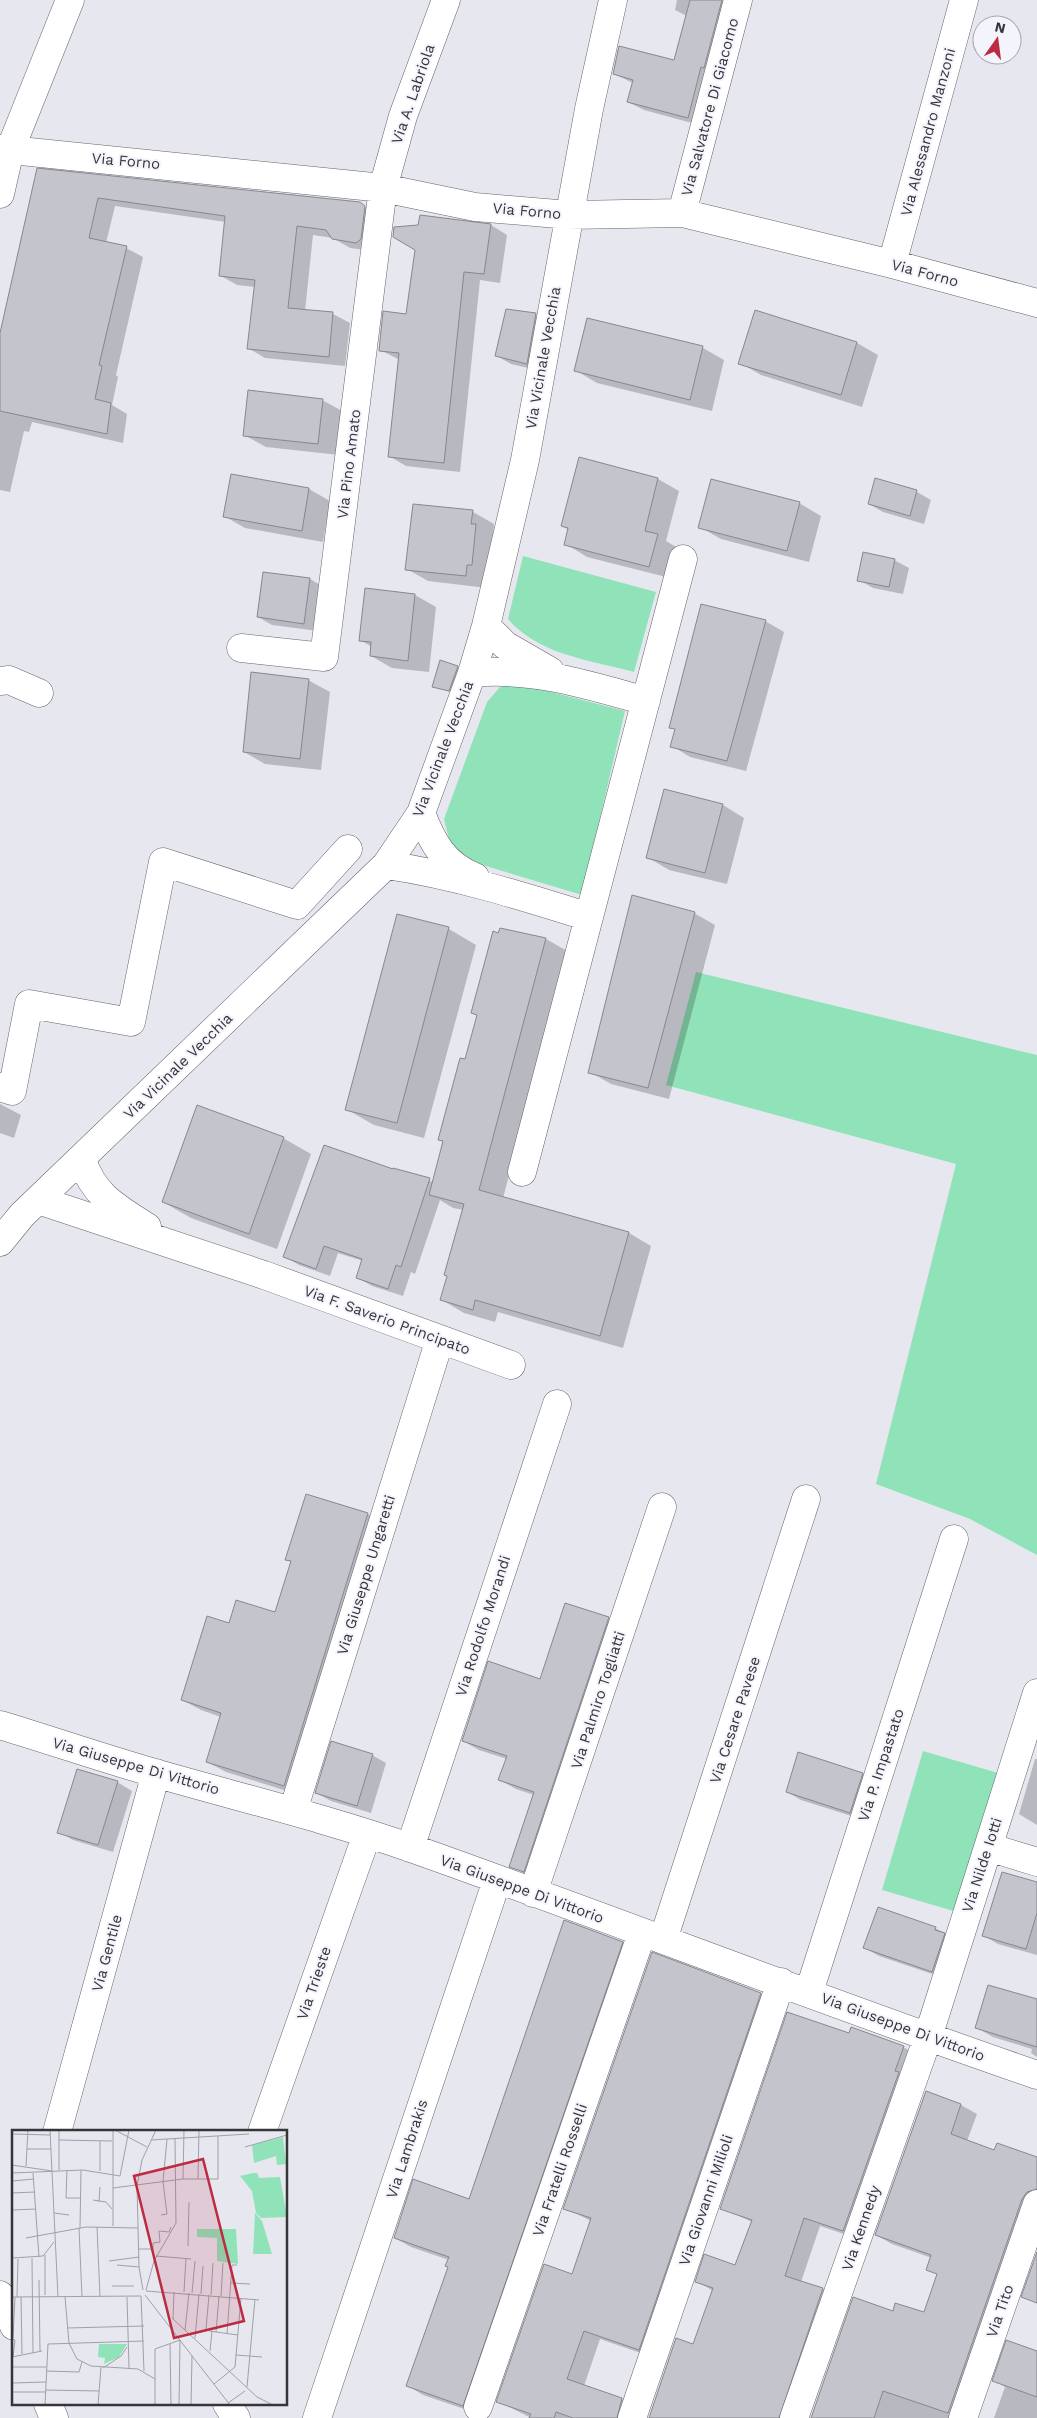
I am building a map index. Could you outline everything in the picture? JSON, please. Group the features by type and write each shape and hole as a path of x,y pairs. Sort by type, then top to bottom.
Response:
{"street":[{"path":"0,194 5,149 70,0"},
{"name":"Via A. Labriola","path":"384,188 404,116 446,0"},
{"name":"Via Vicinale Vecchia","path":"0,1242 22,1215 82,1160 386,865 421,813 472,673 486,626 525,460 589,110 614,0"},
{"name":"Via Salvatore Di Giacomo","path":"682,213 738,0"},
{"name":"Via Alessandro Manzoni","path":"892,264 964,0"},
{"name":"Via Forno","path":"5,149 384,188 475,206 569,215 682,213 892,264 1037,303"},
{"name":"Via Pino Amato","path":"242,648 324,656 384,188"},
{"path":"522,1172 683,560"},
{"path":"486,626 505,645 562,678"},
{"path":"472,673 521,672 562,678 646,701"},
{"path":"11,676 39,693"},
{"path":"421,813 432,840 458,870 510,892"},
{"path":"6,1089 29,1004 131,1022 163,862 297,905 348,849"},
{"path":"386,865 423,870 510,892 589,917"},
{"path":"82,1160 86,1173 98,1192 149,1228 264,1275"},
{"path":"38,1200 264,1275"},
{"name":"Via F. Saverio Principato","path":"264,1275 511,1365"},
{"name":"Via Giuseppe Ungaretti","path":"293,1811 440,1339"},
{"name":"Via Rodolfo Morandi","path":"410,1848 557,1404"},
{"name":"Via Cesare Pavese","path":"653,1937 806,1499"},
{"name":"Via Palmiro Togliatti","path":"533,1893 662,1507"},
{"name":"Via P. Impastato","path":"809,1992 954,1539"},
{"name":"Via Nilde Iotti","path":"928,2037 1037,1692"},
{"name":"Via Giuseppe Di Vittorio","path":"0,1725 156,1774 293,1811 410,1848 1037,2075"},
{"name":"Via Gentile","path":"58,2130 156,1774"},
{"name":"Via Trieste","path":"263,2130 367,1834"},
{"path":"988,1847 1037,1862"},
{"name":"Via Lambrakis","path":"317,2418 497,1880"},
{"name":"Via Fratelli Rosselli","path":"478,2407 653,1937"},
{"name":"Via Giovanni Milioli","path":"632,2418 781,1982"},
{"name":"Via Kennedy","path":"794,2418 928,2037"},
{"name":"Via Tito","path":"963,2418 1037,2204"},
{"path":"0,2295 12,2322"},
{"path":"49,2406 54,2418"},
{"path":"228,2406 236,2418"}],"green space":[{"path":"523,556 656,592 634,672 583,659 550,648 535,641 508,619"},
{"path":"516,683 625,711 582,895 453,856 444,819 487,702 500,687"},
{"path":"696,972 1037,1055 1037,1555 970,1519 876,1484 956,1164 666,1085"},
{"path":"923,1751 998,1773 957,1912 882,1890"}],"building":[{"path":"690,0 722,0 704,68 701,67 688,118 627,102 633,80 613,74 619,46 674,60"},
{"path":"37,168 360,202 365,206 361,239 356,243 332,239 326,230 297,226 288,308 333,312 329,357 247,349 255,280 219,276 225,216 98,198 89,238 127,246 99,365 102,366 95,399 111,403 107,434 0,411 0,333"},
{"path":"420,215 491,224 484,274 464,272 444,463 388,457 399,353 379,351 383,311 406,314 415,250 393,237 394,227 418,225"},
{"path":"506,309 536,313 527,364 495,356"},
{"path":"755,310 857,342 841,395 738,364"},
{"path":"587,318 703,346 690,400 574,371"},
{"path":"248,390 323,399 318,444 243,436"},
{"path":"579,457 658,478 645,531 658,534 649,567 564,545 568,528 561,526"},
{"path":"231,474 309,488 302,531 223,517"},
{"path":"875,478 917,490 910,516 868,504"},
{"path":"711,479 800,502 787,551 698,528"},
{"path":"413,504 473,510 471,524 476,524 472,565 467,565 466,576 405,570"},
{"path":"863,552 895,559 889,587 857,581"},
{"path":"263,572 310,578 304,624 257,617"},
{"path":"365,588 415,594 408,661 370,656 371,642 359,641"},
{"path":"701,604 766,620 727,761 670,747 675,729 669,728"},
{"path":"440,660 458,666 449,691 432,687"},
{"path":"251,672 309,679 300,759 243,752"},
{"path":"664,789 723,804 705,873 646,858"},
{"path":"632,895 695,912 648,1088 588,1073"},
{"path":"397,914 449,927 397,1123 345,1110"},
{"path":"500,928 546,938 479,1190 629,1232 600,1336 475,1300 473,1310 440,1300 447,1276 444,1275 464,1204 429,1195 443,1141 438,1140 460,1058 465,1059 477,1015 471,1013 493,931 498,933"},
{"path":"197,1105 284,1137 249,1234 162,1202"},
{"path":"324,1145 393,1169 430,1178 401,1267 396,1265 388,1289 356,1278 362,1259 324,1246 316,1269 283,1257"},
{"path":"306,1494 368,1513 284,1786 206,1762 221,1713 181,1700 207,1616 229,1623 236,1600 275,1612 291,1561 285,1560"},
{"path":"565,1603 609,1617 524,1872 509,1867 534,1792 498,1780 507,1756 462,1741 488,1661 540,1679"},
{"path":"331,1741 373,1754 357,1806 315,1793"},
{"path":"798,1752 863,1773 850,1813 786,1792"},
{"path":"77,1769 118,1781 98,1845 57,1833"},
{"path":"1002,1872 1037,1882 1037,1913 1026,1949 982,1936"},
{"path":"878,1907 936,1927 935,1930 945,1933 932,1972 863,1948"},
{"path":"564,1920 623,1942 463,2406 406,2386 448,2267 445,2266 449,2257 394,2238 413,2179 469,2199"},
{"path":"652,1952 761,1993 639,2350 584,2331 567,2379 622,2398 617,2418 573,2418 556,2412 554,2418 529,2418 531,2414 496,2402 544,2264 572,2274 591,2218 563,2209"},
{"path":"988,1985 1037,1999 1037,2047 975,2028"},
{"path":"787,2012 849,2033 851,2027 904,2046 895,2071 899,2072 843,2231 804,2218 785,2276 823,2288 779,2418 649,2418 676,2338 693,2344 713,2288 695,2282 704,2254 735,2265 752,2220 720,2209"},
{"path":"926,2091 961,2104 951,2134 994,2150 997,2143 1037,2157 1037,2189 1027,2192 1022,2199 948,2413 883,2391 874,2418 811,2418 853,2297 893,2311 895,2303 924,2312 937,2274 926,2270 931,2255 875,2235"},
{"path":"1037,2252 1037,2303 1021,2297"},
{"path":"1006,2340 1037,2351 1037,2397 992,2381"}]}
